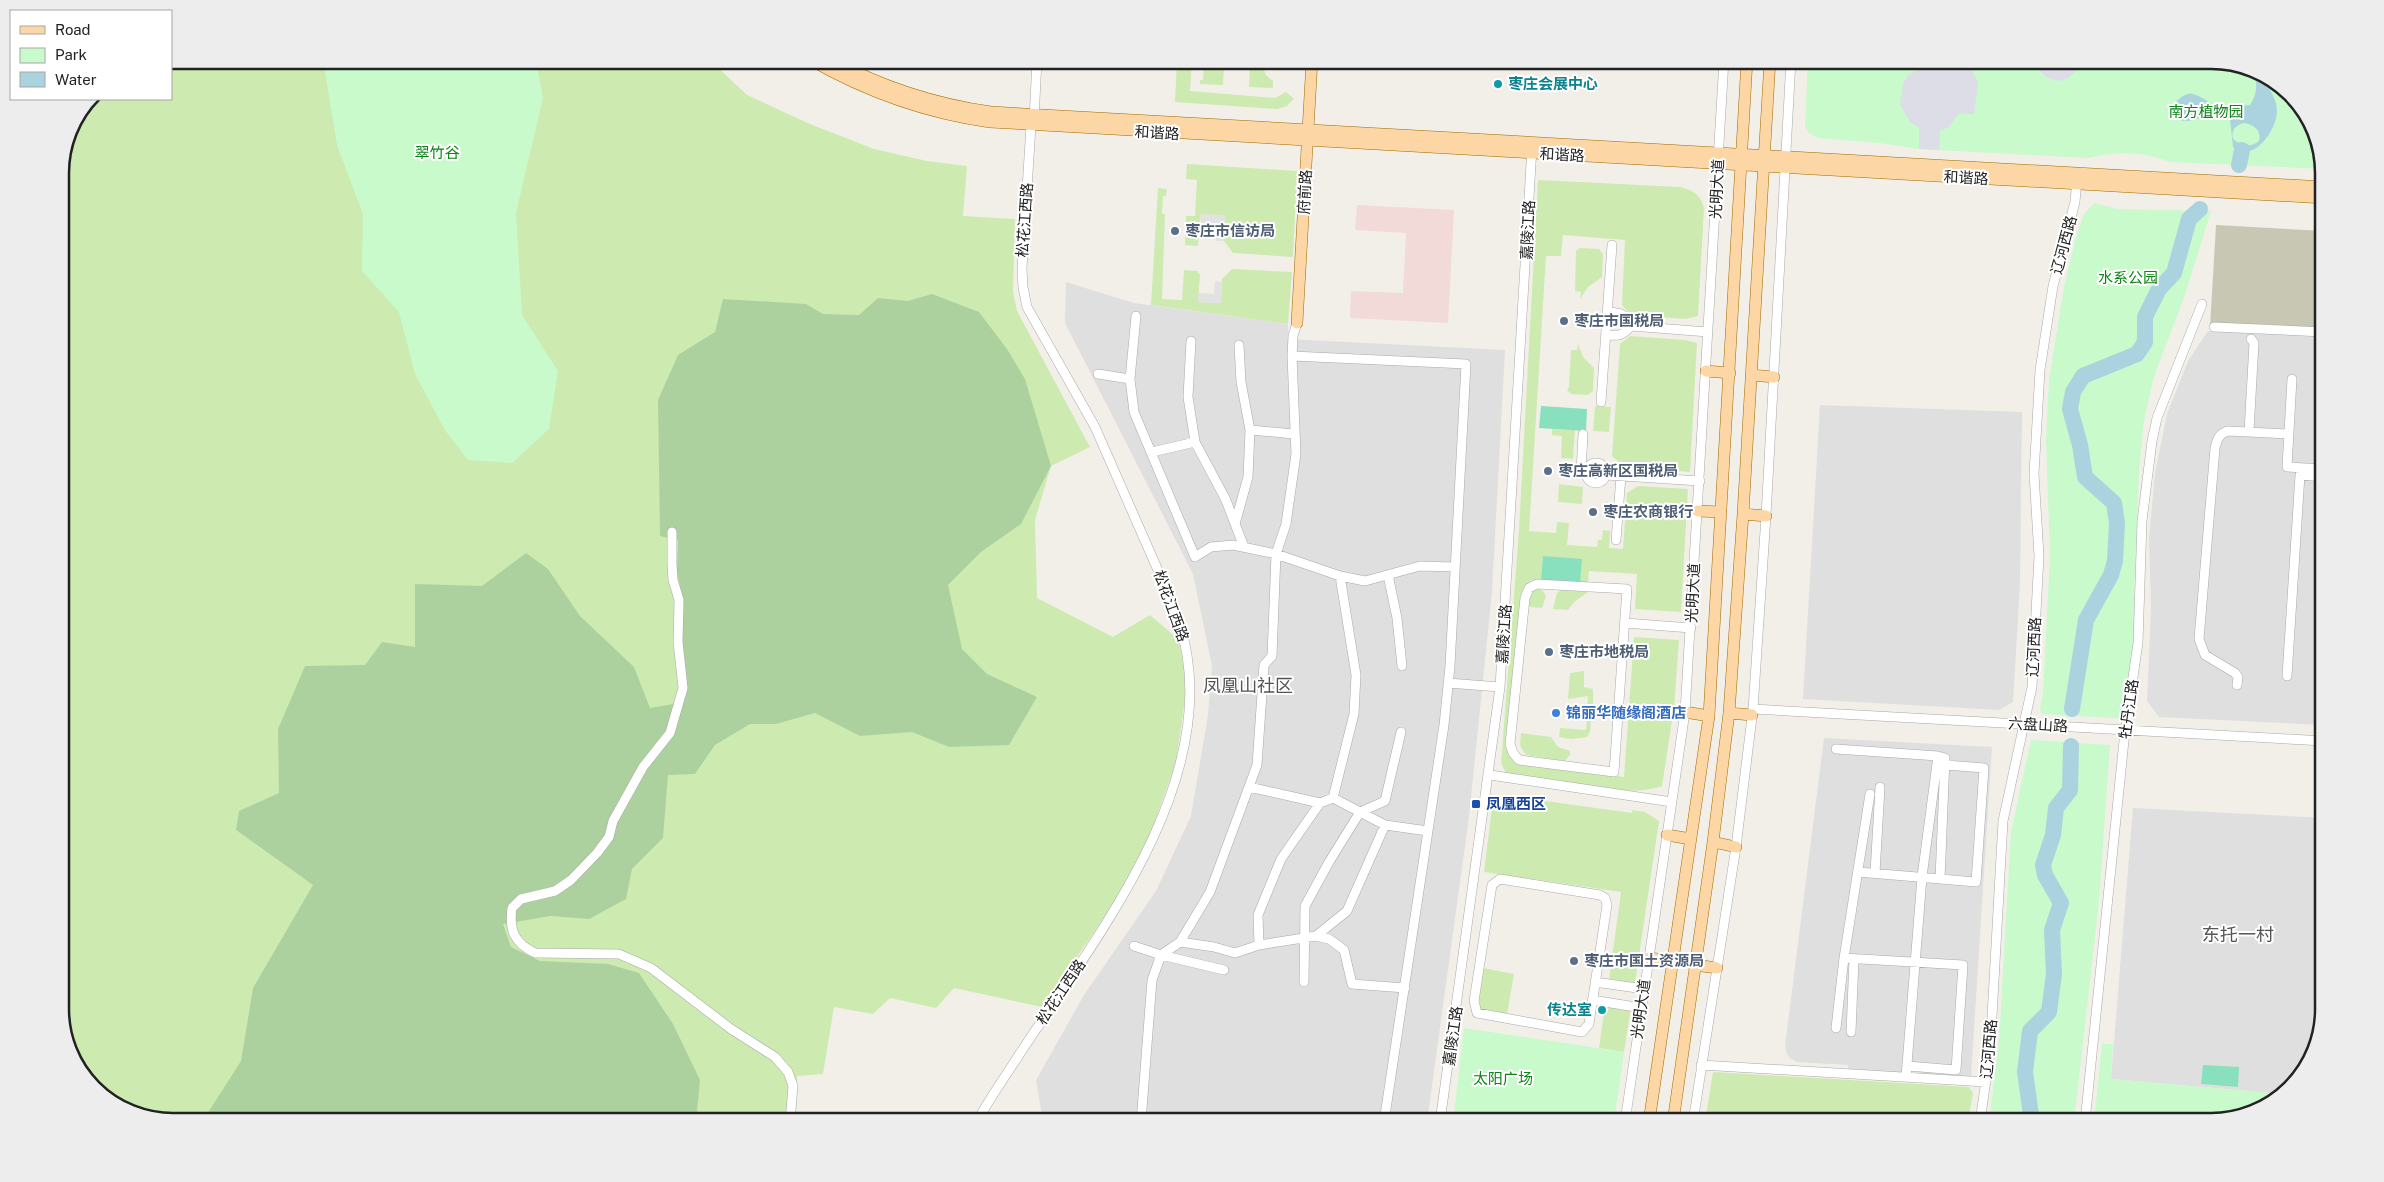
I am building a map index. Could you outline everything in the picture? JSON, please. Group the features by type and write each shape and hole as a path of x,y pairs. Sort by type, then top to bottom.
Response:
{"main road":[{"name":"和谐路","path":"828,69 853,82 909,105 965,118 2077,178 2315,187"},
{"name":"和谐路","path":"851,69 886,86 941,103 1033,122"},
{"name":"府前路","path":"1297,323 1312,69"},
{"name":"光明大道","path":"1650,1113 1709,716 1747,69"},
{"path":"1674,1113 1713,842 1729,713 1769,69"},
{"name":"和谐路","path":"2077,178 2315,197"},
{"path":"1706,371 1730,373"},
{"path":"1751,375 1774,377"},
{"path":"1698,511 1721,512"},
{"path":"1743,514 1766,516"},
{"path":"1685,712 1709,716"},
{"path":"1729,713 1752,712"},
{"path":"1667,835 1691,839"},
{"path":"1713,842 1736,847"},
{"path":"1649,958 1673,961"},
{"path":"1695,965 1717,968"}],"street":[{"name":"松花江西路","path":"982,1113 1117,908 1152,842 1184,747 1190,687 1187,655 1181,627 1171,600 1095,427 1027,307 1022,268 1036,69"},
{"name":"光明大道","path":"1626,1113 1685,712 1723,69"},
{"path":"1694,1113 1736,847 1752,712 1766,516 1790,69"},
{"name":"嘉陵江路","path":"1441,1113 1490,775 1500,687 1532,148"},
{"name":"辽河西路","path":"1981,1113 1991,1036 2002,830 2034,665 2039,556 2034,474 2040,370 2053,286 2075,202 2077,178"},
{"path":"1601,402 1612,245"},
{"name":"牡丹江路","path":"2086,1113 2125,731 2138,643 2142,521 2152,442 2160,409 2202,304"},
{"path":"1607,312 1621,313 1628,318 1631,326"},
{"path":"1136,316 1130,379 1134,412 1195,557 1211,547 1234,545 1276,554 1340,576 1365,581 1420,566 1455,567"},
{"path":"1142,1113 1152,980 1160,955 1180,942 1210,892 1257,765 1264,665 1272,656 1276,554 1286,524 1296,454 1292,356 1293,336 1297,323"},
{"path":"1631,326 1708,332"},
{"path":"1606,336 1620,336 1626,333 1631,326"},
{"path":"2214,327 2315,332"},
{"path":"2249,431 2254,343 2252,339"},
{"path":"1191,342 1188,397 1194,442 1225,498 1244,547"},
{"path":"1235,524 1248,477 1250,430 1241,382 1239,344"},
{"path":"1292,356 1466,364 1444,725 1385,1113"},
{"path":"1098,374 1130,379"},
{"path":"2292,379 2287,467 2315,469"},
{"path":"1250,430 1294,434"},
{"path":"2237,685 2238,677 2235,673 2205,655 2200,639 2214,448 2223,432 2249,431 2289,434"},
{"path":"1583,434 1581,472 1586,473"},
{"path":"1152,452 1194,442"},
{"path":"1597,463 1605,468 1606,475 1603,481 1594,483 1588,479 1586,473 1591,465 1597,463"},
{"path":"1606,475 1700,481"},
{"path":"2287,676 2300,475 2315,476"},
{"path":"1616,540 1621,476"},
{"path":"672,532 673,580 679,600 678,642 683,688 670,733 643,767 613,820 609,837 598,853 571,880 555,891 521,900 512,908 510,922 513,936 523,947 535,953 619,954 651,968 731,1030 775,1057 788,1072 793,1086 791,1113"},
{"path":"1388,575 1397,618 1402,666"},
{"path":"1333,798 1354,714 1356,675 1340,576"},
{"path":"1537,584 1628,590 1625,624 1614,772 1519,760 1513,753 1510,744 1525,598 1529,588 1537,584"},
{"path":"1625,624 1691,628"},
{"path":"1448,683 1500,687"},
{"name":"六盘山路","path":"1752,712 2024,724 2315,741"},
{"path":"1304,982 1305,906 1329,862 1360,812 1385,801 1401,732"},
{"path":"1836,749 1946,758 1940,879"},
{"path":"1906,1077 1922,877 1938,756"},
{"path":"1858,872 1976,882 1984,768 1946,765"},
{"path":"1490,775 1672,802"},
{"path":"1249,787 1320,803 1333,798 1385,825 1428,831"},
{"path":"1875,873 1880,787"},
{"path":"1836,1028 1844,958 1870,794"},
{"path":"1258,945 1258,915 1281,860 1320,803"},
{"path":"1316,936 1347,910 1385,825"},
{"path":"1500,879 1600,895 1605,898 1607,905 1595,982 1589,1024 1582,1032 1477,1013 1474,1001 1492,885 1500,879"},
{"path":"1180,942 1214,947 1235,953 1258,945 1316,936 1329,939 1344,950 1352,984 1404,988"},
{"path":"1134,946 1160,955 1224,970"},
{"path":"1844,958 1963,965 1956,1070 1908,1066"},
{"path":"1851,1032 1854,959"},
{"path":"1595,982 1644,989"},
{"path":"1592,1000 1642,1008"},
{"path":"1701,1066 1986,1082"}],"shaded area":[{"path":"1920,69 1973,69 1978,82 1974,114 1958,114 1949,127 1940,131 1939,150 1919,149 1919,128 1910,122 1900,105 1903,84 1909,74"},
{"path":"2038,69 2076,69 2067,79 2058,81 2045,76"},
{"path":"1357,205 1454,210 1448,323 1350,318 1351,291 1403,293 1406,233 1355,230"},
{"path":"1201,214 1225,215 1224,241 1216,241 1216,224 1201,223"},
{"path":"2216,225 2315,230 2315,333 2210,327"},
{"path":"1215,281 1222,282 1221,303 1198,302 1198,293 1214,294"},
{"path":"1066,282 1134,303 1288,324 1288,339 1505,350 1492,592 1469,817 1428,1113 1042,1113 1036,1080 1084,995 1156,891 1191,816 1208,715 1212,666 1193,574 1065,323"},
{"path":"2208,331 2315,336 2315,725 2159,717 2147,701 2151,610 2149,538 2155,473 2167,414 2188,361"},
{"path":"1820,405 2022,412 2020,583 2013,702 1999,710 1803,699"},
{"path":"1824,738 1992,747 1971,1077 1848,1074 1848,1065 1797,1062 1787,1054 1785,1046"},
{"path":"2133,808 2315,818 2315,989 2311,1037 2298,1067 2285,1083 2272,1093 2111,1079"}],"green space":[{"path":"173,69 720,69 747,95 810,124 874,149 927,161 967,166 963,216 1015,219 1013,292 1017,311 1090,447 1051,466 1035,520 1037,598 1113,637 1150,615 1179,640 1187,686 1176,762 1149,838 1115,902 1042,1007 954,988 936,1008 890,998 873,1014 834,1007 823,1074 797,1076 796,1113 173,1113 140,1108 115,1096 86,1067 74,1042 69,1016 69,166 74,140 86,115 99,100 172,100"},
{"name":"翠竹谷","path":"324,69 538,69 543,98 516,213 522,315 558,371 549,429 512,463 468,460 445,430 415,374 399,312 362,271 363,214 337,145"},
{"path":"1177,69 1191,69 1190,91 1275,98 1286,92 1294,99 1287,106 1277,109 1175,102"},
{"path":"1204,69 1224,69 1223,85 1200,84 1200,80 1203,80"},
{"path":"1250,69 1264,69 1266,75 1273,81 1273,88 1249,87"},
{"name":"南方植物园","path":"1808,69 2224,70 2244,74 2269,86 2289,104 2298,115 2310,140 2315,169 2170,162 2159,158 2129,153 2087,158 1919,149 1879,143 1818,138 1809,133 1805,127"},
{"path":"1187,164 1297,171 1293,257 1233,253 1224,241 1225,216 1201,214 1198,246 1185,245 1186,216 1195,216 1197,180 1186,179"},
{"path":"1538,180 1680,187 1696,194 1704,208 1698,316 1686,319 1631,315 1622,305 1625,240 1563,235 1561,256 1546,256 1529,531 1556,533 1557,522 1569,523 1567,545 1597,547 1598,540 1602,540 1603,530 1610,531 1609,548 1623,549 1627,493 1638,486 1688,489 1681,612 1635,609 1637,574 1589,571 1588,583 1580,583 1543,556 1541,580 1531,580 1521,594 1507,740 1517,763 1624,777 1634,637 1679,640 1674,708 1662,786 1646,790 1607,790 1564,784 1506,773 1501,763 1519,530"},
{"path":"1158,188 1167,189 1166,196 1163,196 1162,214 1165,214 1162,299 1182,300 1184,270 1197,271 1200,275 1198,302 1221,303 1222,279 1232,269 1292,272 1288,324 1151,305"},
{"name":"水系公园","path":"2094,203 2117,209 2211,211 2184,298 2154,376 2144,421 2139,471 2134,596 2136,659 2131,719 2042,714 2040,709 2043,693 2050,555 2046,440 2049,380 2064,287 2076,237 2084,214"},
{"path":"1580,248 1599,249 1603,254 1602,277 1588,287 1580,299 1581,292 1575,291 1576,251"},
{"path":"932,294 979,312 1007,349 1025,379 1051,466 1021,524 981,552 948,585 962,649 987,674 1037,697 1009,745 949,747 912,732 860,736 815,713 776,724 750,724 715,745 695,774 668,775 663,838 632,869 626,899 589,919 550,916 503,924 511,947 540,961 608,964 639,973 673,1024 700,1080 697,1113 208,1113 241,1061 253,988 313,885 236,830 239,811 279,793 278,729 305,666 365,665 382,642 415,647 415,584 482,586 526,553 548,569 580,616 634,667 650,708 673,704 685,678 682,638 684,604 677,572 678,540 660,536 658,400 678,355 715,332 723,299 806,304 823,314 859,315 878,298 908,301"},
{"path":"1630,336 1685,340 1697,343 1690,472 1624,467 1612,456 1620,344"},
{"path":"1578,344 1583,357 1594,368 1593,391 1588,395 1571,394 1567,390 1569,387 1571,350 1577,350"},
{"path":"1541,406 1587,409 1586,431 1539,428"},
{"path":"1595,406 1611,407 1609,432 1593,431"},
{"path":"1552,429 1575,430 1573,459 1561,458 1562,436 1552,435"},
{"path":"1559,484 1583,487 1582,504 1558,502"},
{"path":"1543,556 1582,559 1580,583 1541,580"},
{"path":"1537,588 1543,591 1546,596 1542,608 1530,607 1528,604 1532,590"},
{"path":"1561,590 1588,592 1574,602 1568,610 1553,609 1557,593"},
{"path":"1584,671 1584,687 1593,689 1593,707 1587,707 1588,696 1568,699 1570,673"},
{"path":"1587,719 1591,719 1590,731 1587,737 1571,739 1559,737 1560,728 1586,730"},
{"path":"1521,733 1551,737 1558,747 1570,751 1570,755 1565,761 1526,755 1520,746"},
{"path":"2031,740 2110,745 2099,902 2075,1113 1990,1113 1999,1041 2011,832"},
{"path":"1509,796 1632,813 1632,810 1645,812 1659,821 1635,983 1609,979 1621,892 1484,872 1492,808"},
{"path":"1483,968 1514,974 1507,1014 1481,1009 1479,999"},
{"path":"1605,1004 1631,1008 1624,1052 1599,1048"},
{"name":"太阳广场","path":"1464,1028 1624,1052 1615,1113 1454,1113"},
{"path":"2102,1044 2113,1044 2111,1079 2272,1093 2251,1105 2238,1110 2224,1112 2095,1113"},
{"path":"2203,1065 2239,1067 2238,1087 2201,1084"},
{"path":"1713,1072 1969,1087 1973,1093 1970,1113 1706,1113"}],"water":[{"path":"2255,79 2268,86 2275,100 2277,112 2273,128 2268,136 2262,143 2248,151 2241,151 2233,147 2230,119 2225,113 2190,121 2177,119 2172,114 2175,103 2189,94 2194,94 2219,106 2250,105 2256,92","holes":["2243,123 2253,126 2258,131 2260,137 2259,141 2253,145 2243,145 2233,139 2233,131 2236,127"]}],"waterway":[{"path":"2239,165 2242,150"},
{"path":"2072,709 2086,620 2111,575 2115,561 2117,523 2114,503 2085,477 2080,445 2070,409 2073,392 2083,376 2137,354 2145,342 2145,317 2159,289 2174,273 2189,219 2200,209"},
{"path":"2031,1113 2025,1072 2030,1031 2049,1012 2054,974 2052,930 2061,903 2045,875 2043,865 2053,835 2056,808 2070,790 2071,746"}],"place":[{"name":"枣庄会展中心","path":"1498,84"},
{"name":"枣庄市信访局","path":"1175,231"},
{"name":"枣庄市国税局","path":"1564,321"},
{"name":"枣庄高新区国税局","path":"1548,471"},
{"name":"枣庄农商银行","path":"1593,512"},
{"name":"枣庄市地税局","path":"1549,652"},
{"name":"锦丽华随缘阁酒店","path":"1556,713"},
{"name":"凤凰西区","path":"1476,804"},
{"name":"枣庄市国土资源局","path":"1574,961"},
{"name":"传达室","path":"1602,1010"}],"district":[{"name":"凤凰山社区","path":"1248,686"},
{"name":"东托一村","path":"2238,935"}]}
